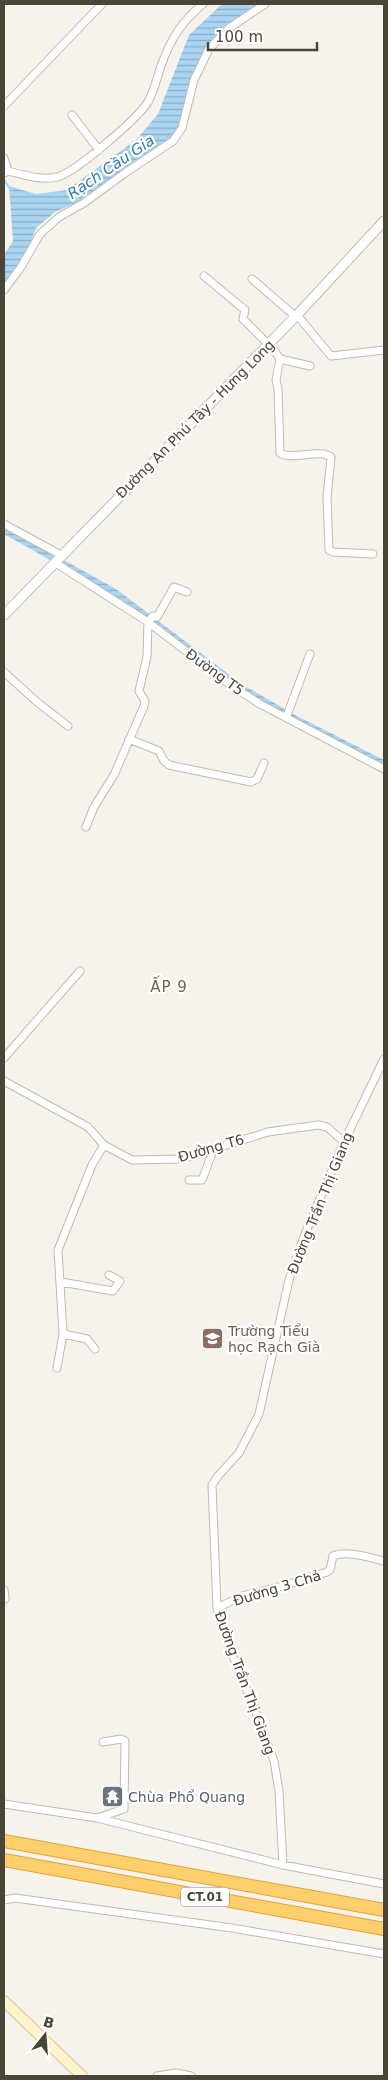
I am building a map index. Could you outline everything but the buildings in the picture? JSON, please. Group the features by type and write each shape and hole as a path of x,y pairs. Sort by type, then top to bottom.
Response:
{"highway":[{"name":"CT.01","path":"4,1841 99,1860 384,1910"},
{"name":"CT.01","path":"4,1860 384,1928"}],"main road":[{"path":"4,2001 82,2076"}],"street":[{"path":"4,106 102,4"},
{"path":"4,158 6,172 40,177 58,177 68,173 98,150 147,104 170,43 188,17 203,4"},
{"path":"4,290 21,267 40,234 59,217 84,203 124,173 173,141 184,123 194,80 204,56 228,29 265,4"},
{"path":"72,115 98,150"},
{"name":"Đường An Phú Tây - Hưng Long","path":"4,615 297,316 384,221"},
{"path":"204,276 245,310 243,319 269,344 280,359 310,366"},
{"path":"252,279 297,316 331,356 384,350"},
{"path":"280,359 276,380 278,389 280,453 292,456 325,454 330,457 327,497 330,550 333,552 372,554"},
{"name":"Đường T5","path":"4,524 58,558 148,622 229,684 260,704 384,769"},
{"path":"86,827 90,814 114,775 145,701 140,691 147,658 148,622 153,616 156,617 174,587 187,592"},
{"path":"286,718 310,654"},
{"path":"4,672 37,702 68,726"},
{"path":"129,739 156,749 169,765 251,782 256,779 264,763"},
{"path":"4,1058 80,971"},
{"name":"Đường Trần Thị Giang","path":"282,1865 279,1791 274,1761 229,1647 217,1608 212,1486 218,1476 240,1453 259,1414 289,1280 305,1234 344,1142 384,1059"},
{"name":"Đường T6","path":"4,1081 88,1127 104,1145 132,1160 182,1159 268,1132 318,1125 327,1127 344,1142"},
{"path":"57,1368 63,1334 58,1250 92,1165 104,1145"},
{"path":"189,1180 202,1180 214,1148"},
{"path":"61,1282 114,1291 120,1281 109,1274"},
{"path":"63,1334 87,1339 95,1349"},
{"name":"Đường 3 Chả","path":"217,1608 242,1596 283,1586 327,1572 330,1570 333,1556 336,1554 384,1562"},
{"path":"4,1590 5,1599"},
{"path":"97,1818 124,1809 125,1742 121,1739 103,1742"},
{"path":"4,1804 97,1818 282,1865 384,1884"},
{"path":"4,1900 15,1898 232,1928 384,1954"},
{"path":"157,2076 176,2073 190,2076"}],"water":[{"name":"Rạch Cầu Gia","path":"222,4 260,4 229,25 204,51 189,84 180,128 168,142 136,160 91,196 55,212 36,228 23,262 4,286 4,255 13,241 9,186 36,194 67,190 136,140 158,114 189,35"},
{"path":"4,527 116,589 243,685 297,716 384,760 384,766 257,699 75,574 4,534"}],"waterway":[{"path":"4,180 11,190"}],"place":[{"name":"Trường Tiểu học Rạch Già","path":"212,1339"},
{"name":"Chùa Phổ Quang","path":"112,1797"}],"district":[{"name":"ẤP 9","path":"169,987"}]}
